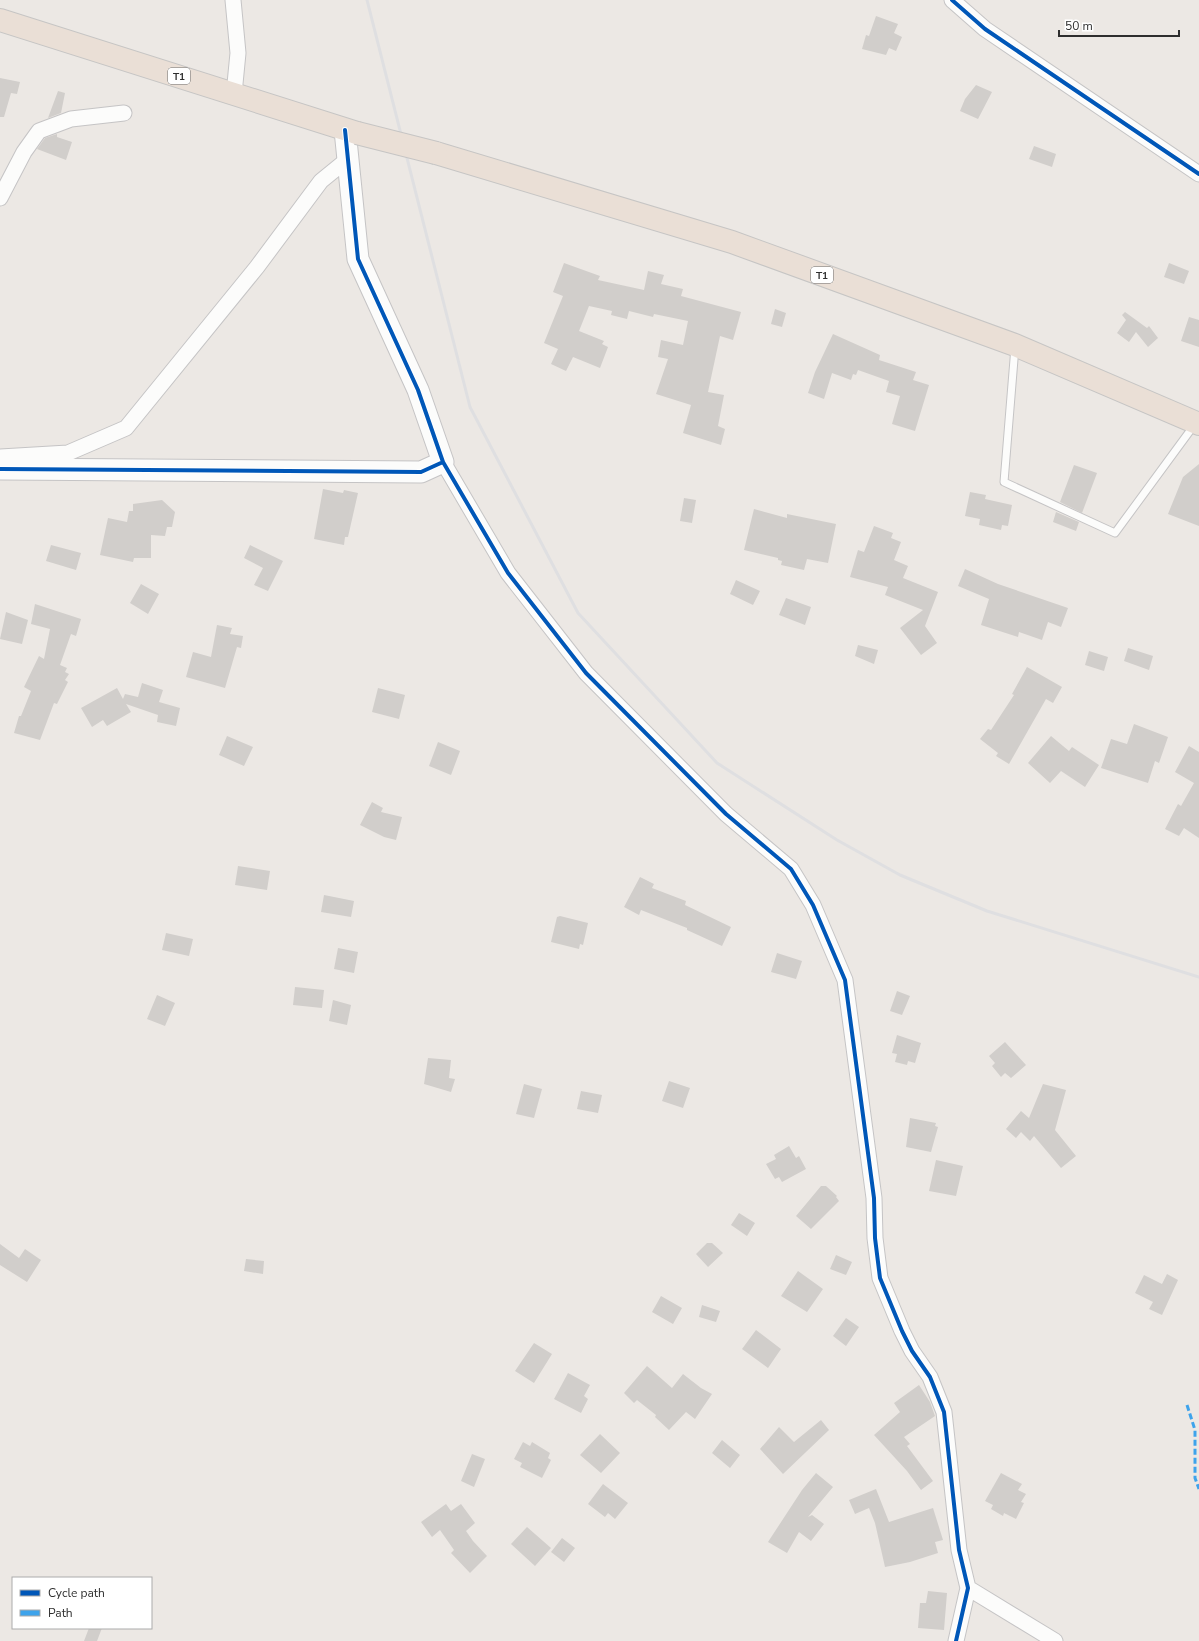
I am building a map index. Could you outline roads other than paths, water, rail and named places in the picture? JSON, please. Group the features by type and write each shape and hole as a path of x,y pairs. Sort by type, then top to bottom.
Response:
{"highway":[{"name":"T1","path":"0,20 351,132 436,153 732,242 1015,345 1198,424"}],"street":[{"path":"233,0 238,52 234,94"},
{"path":"952,0 984,29 1199,174"},
{"path":"0,198 24,152 39,131 71,119 124,113"},
{"path":"351,132 348,159 358,259 418,390 443,462 508,573 586,673 726,814 791,869 813,905 845,980 874,1198 875,1238 880,1278 912,1352 930,1376 944,1412 959,1550 968,1588 956,1641"},
{"path":"0,457 68,453 126,428 248,279 321,181 348,159"},
{"path":"0,469 422,472 443,462"},
{"path":"968,1588 1054,1641"}],"lane":[{"path":"1015,345 1004,482 1115,533 1198,424"}],"railway":[{"path":"367,0 470,407 578,613 717,763 837,840 900,875 987,911 1199,977"}]}
